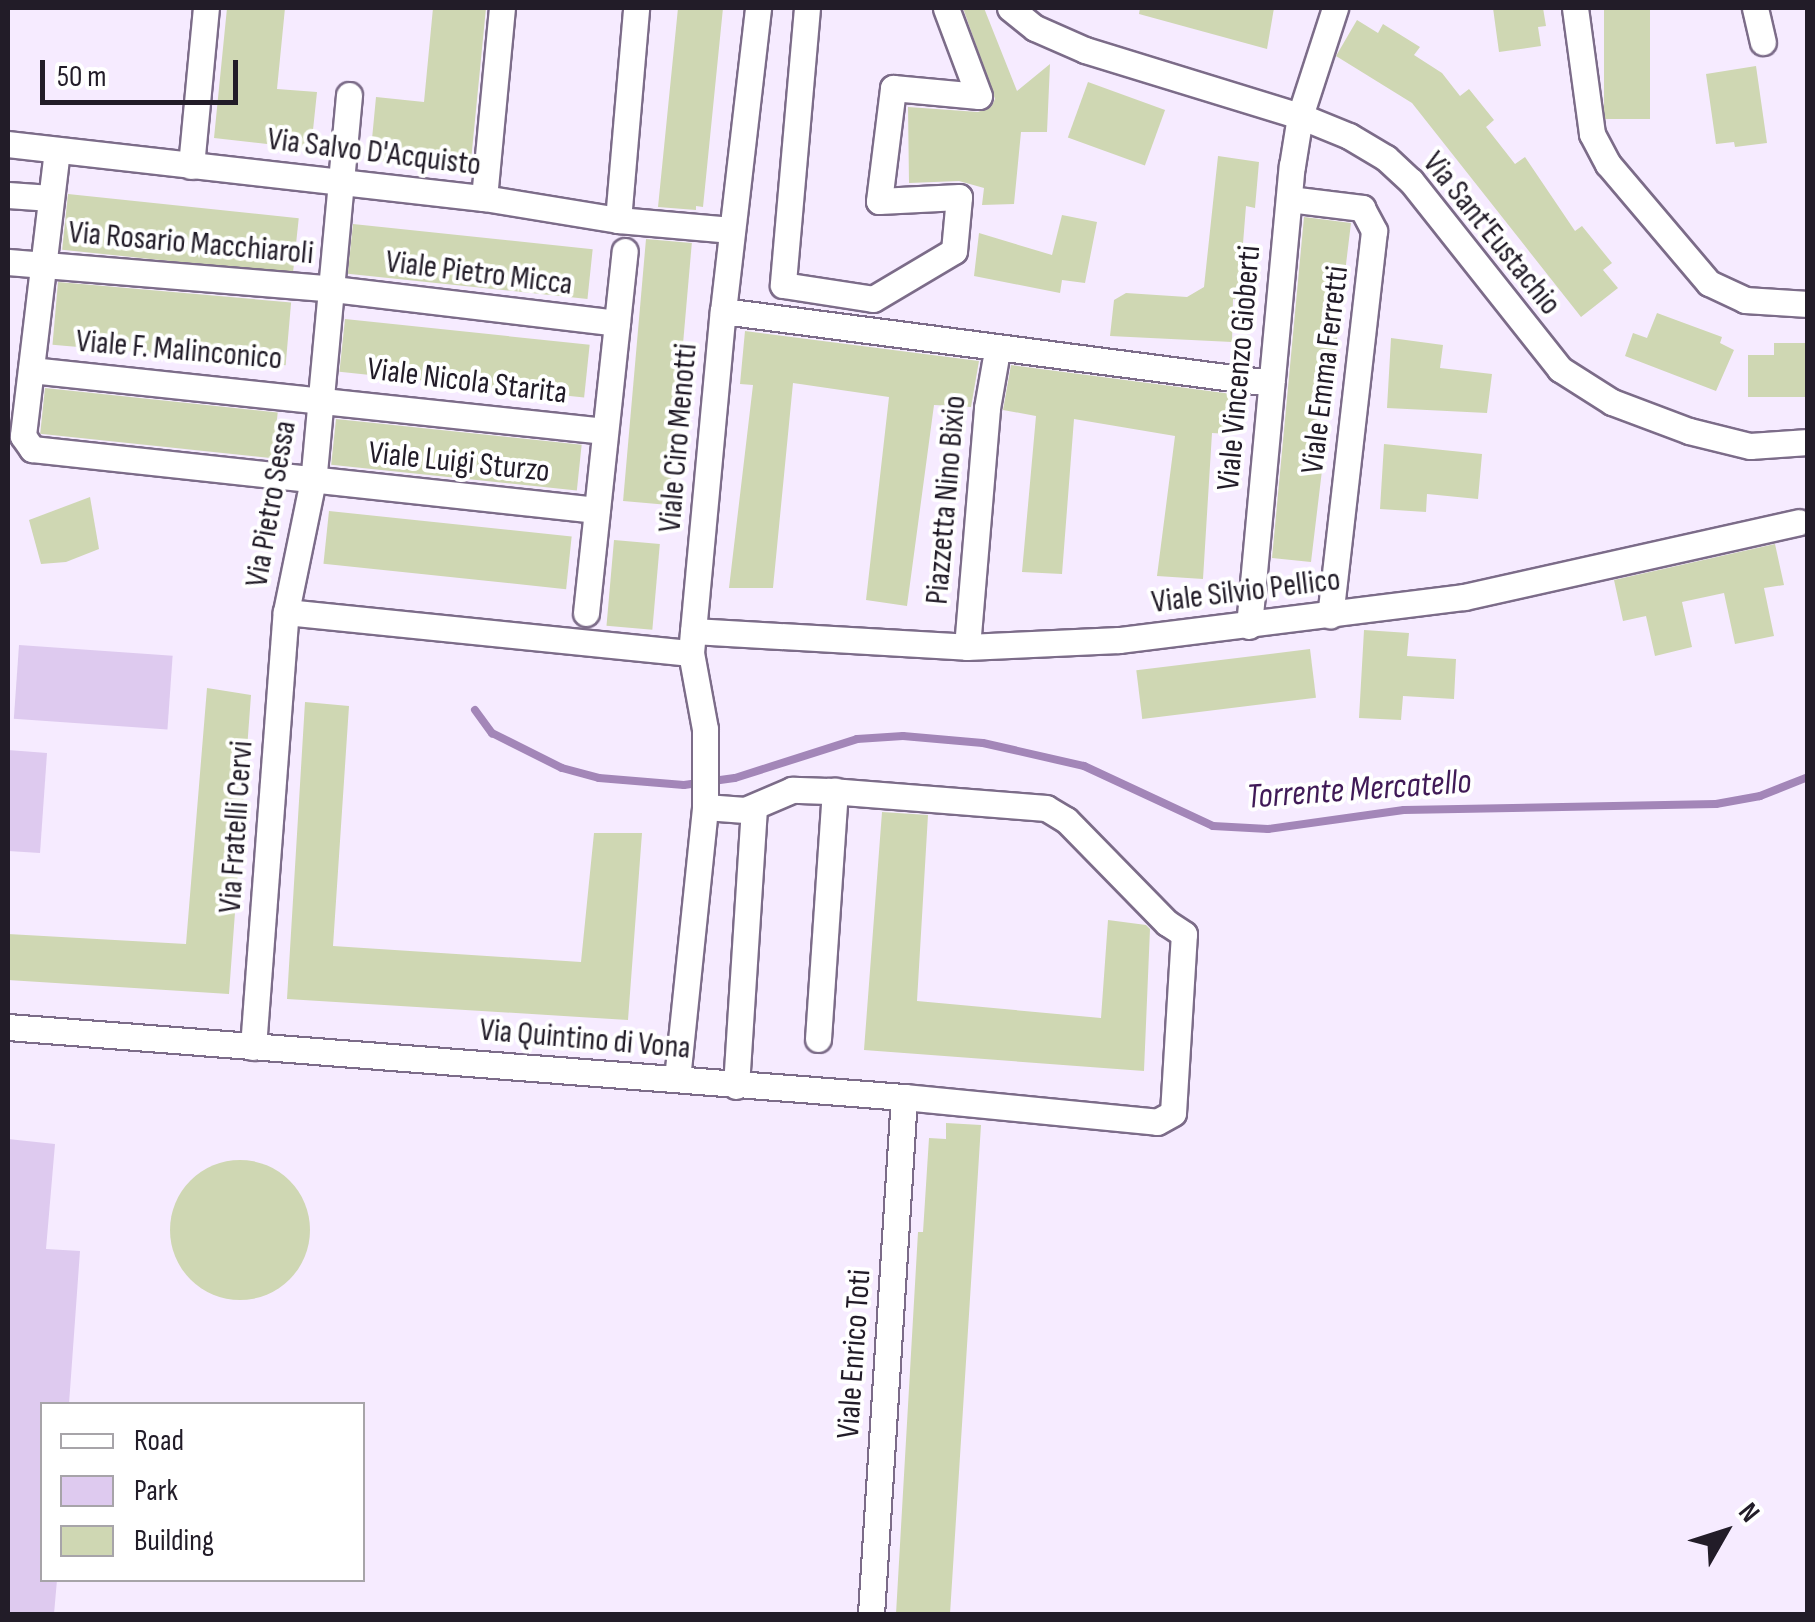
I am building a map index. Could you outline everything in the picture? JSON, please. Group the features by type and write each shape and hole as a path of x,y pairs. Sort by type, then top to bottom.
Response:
{"street":[{"path":"191,166 206,8"},
{"path":"484,198 502,8"},
{"path":"618,220 636,8"},
{"name":"Viale Ciro Menotti","path":"676,1078 705,807 705,730 692,642 723,311 758,8"},
{"path":"807,8 783,285 873,299 954,251 959,197 879,201 893,88 979,96 946,8"},
{"name":"Via Sant'Eustachio","path":"1010,8 1036,28 1085,50 1300,116 1349,136 1411,180 1560,370 1612,402 1689,431 1750,446 1808,442"},
{"name":"Viale Vincenzo Gioberti","path":"1249,626 1288,199 1300,116 1335,8"},
{"path":"1575,8 1592,134 1608,164 1709,284 1746,300 1808,304"},
{"path":"1755,8 1763,42"},
{"name":"Via Pietro Sessa","path":"348,95 313,480 286,612 692,642"},
{"name":"Via Salvo D'Acquisto","path":"8,144 484,198 618,220 732,230"},
{"name":"Viale Luigi Sturzo","path":"57,150 22,436 32,449 597,510"},
{"path":"8,195 51,198"},
{"name":"Viale Emma Ferretti","path":"1288,199 1362,208 1374,232 1330,615"},
{"path":"586,613 625,252"},
{"name":"Via Rosario Macchiaroli","path":"8,262 333,289"},
{"name":"Viale Pietro Micca","path":"333,289 617,323"},
{"path":"723,311 996,355 1270,382"},
{"name":"Piazzetta Nino Bixio","path":"967,648 996,355"},
{"name":"Viale F. Malinconico","path":"31,370 322,398"},
{"name":"Viale Nicola Starita","path":"322,398 605,431"},
{"name":"Viale Silvio Pellico","path":"692,642 967,648 1119,640 1249,626 1464,596 1799,522"},
{"name":"Via Fratelli Cervi","path":"253,1047 286,612"},
{"path":"705,807 754,808 792,790 835,791 818,1038"},
{"name":"Via Quintino di Vona","path":"8,1026 904,1097 1157,1122 1173,1113 1185,950 1180,929 1166,923 1086,839 1046,808 835,791"},
{"path":"736,1086 754,808"},
{"name":"Viale Enrico Toti","path":"870,1614 904,1097"}],"green space":[{"path":"19,645 173,656 167,730 14,719"},
{"path":"8,750 47,753 40,853 8,851"},
{"path":"8,1139 55,1144 46,1249 80,1251 69,1402 40,1402 40,1582 57,1582 54,1614 8,1614"}],"building":[{"path":"227,8 285,8 277,89 317,92 311,149 214,138"},
{"path":"433,8 486,8 470,171 370,160 376,97 424,102"},
{"path":"678,8 723,8 703,207 696,206 696,210 658,207"},
{"path":"963,8 984,8 1017,91 1050,64 1047,132 1021,132 1014,204 982,205 984,188 959,181 909,183 908,107 978,112 991,107 995,99"},
{"path":"1140,8 1274,8 1267,49 1139,14"},
{"path":"1493,8 1543,8 1546,26 1538,27 1541,46 1499,52"},
{"path":"1604,8 1650,8 1650,119 1604,119"},
{"path":"1357,20 1378,33 1383,24 1420,47 1414,55 1442,73 1460,96 1469,89 1494,120 1486,127 1515,164 1525,157 1575,231 1582,226 1612,263 1603,270 1618,288 1581,317 1412,103 1336,56"},
{"path":"1756,66 1767,143 1735,147 1734,142 1716,144 1706,74"},
{"path":"1088,82 1165,110 1145,165 1068,137"},
{"path":"1218,156 1259,162 1255,208 1246,206 1242,256 1250,257 1246,301 1233,299 1232,342 1110,336 1114,300 1126,293 1187,297 1204,287"},
{"path":"68,194 299,218 293,274 62,250"},
{"path":"1062,215 1097,222 1085,283 1062,280 1060,293 974,276 979,233 1052,255"},
{"path":"1304,217 1351,223 1329,405 1318,405 1316,436 1326,437 1311,562 1272,558"},
{"path":"353,224 593,249 587,299 348,274"},
{"path":"646,239 692,243 669,505 623,501"},
{"path":"58,282 291,302 286,365 53,345"},
{"path":"1657,313 1722,337 1720,343 1734,350 1716,391 1625,356 1633,333 1647,338"},
{"path":"345,319 590,345 584,397 339,372"},
{"path":"745,331 979,361 971,407 934,405 907,606 866,600 889,397 793,383 773,588 729,588 753,385 740,384"},
{"path":"1391,338 1443,345 1440,368 1492,374 1487,413 1387,408"},
{"path":"1774,343 1808,343 1808,397 1748,397 1748,355 1774,355"},
{"path":"1011,365 1232,394 1229,434 1212,433 1203,579 1157,576 1175,436 1074,419 1062,574 1022,572 1036,416 1003,410"},
{"path":"45,388 278,412 273,458 40,434"},
{"path":"336,419 582,445 577,491 331,465"},
{"path":"1384,444 1482,454 1478,499 1427,494 1426,512 1380,509"},
{"path":"90,497 99,549 66,562 41,564 29,520"},
{"path":"329,511 572,537 566,589 323,564"},
{"path":"614,540 660,544 652,630 607,626"},
{"path":"1775,544 1784,585 1764,588 1774,636 1735,644 1724,593 1682,602 1692,647 1655,656 1646,616 1623,621 1614,580"},
{"path":"1364,630 1409,633 1407,656 1456,659 1454,699 1403,696 1401,720 1359,718"},
{"path":"1310,649 1316,698 1142,719 1136,670"},
{"path":"207,688 251,695 229,994 8,980 8,934 186,944"},
{"path":"305,702 349,706 333,946 581,962 594,833 642,833 628,1020 287,999"},
{"path":"882,812 928,815 917,1001 1101,1018 1108,920 1146,925 1150,929 1144,1071 864,1050"},
{"path":"946,1123 981,1125 950,1614 896,1614 918,1232 923,1232 929,1138 946,1139"},
{"path":"240,1160 267,1165 290,1180 305,1203 310,1230 305,1257 290,1280 267,1295 240,1300 213,1295 190,1280 175,1257 170,1230 175,1203 190,1180 213,1165"}],"waterway":[{"name":"Torrente Mercatello","path":"475,710 492,733 562,768 599,778 684,785 735,778 857,739 903,736 983,743 1084,766 1213,826 1268,829 1404,810 1716,804 1760,796 1808,777"}]}
